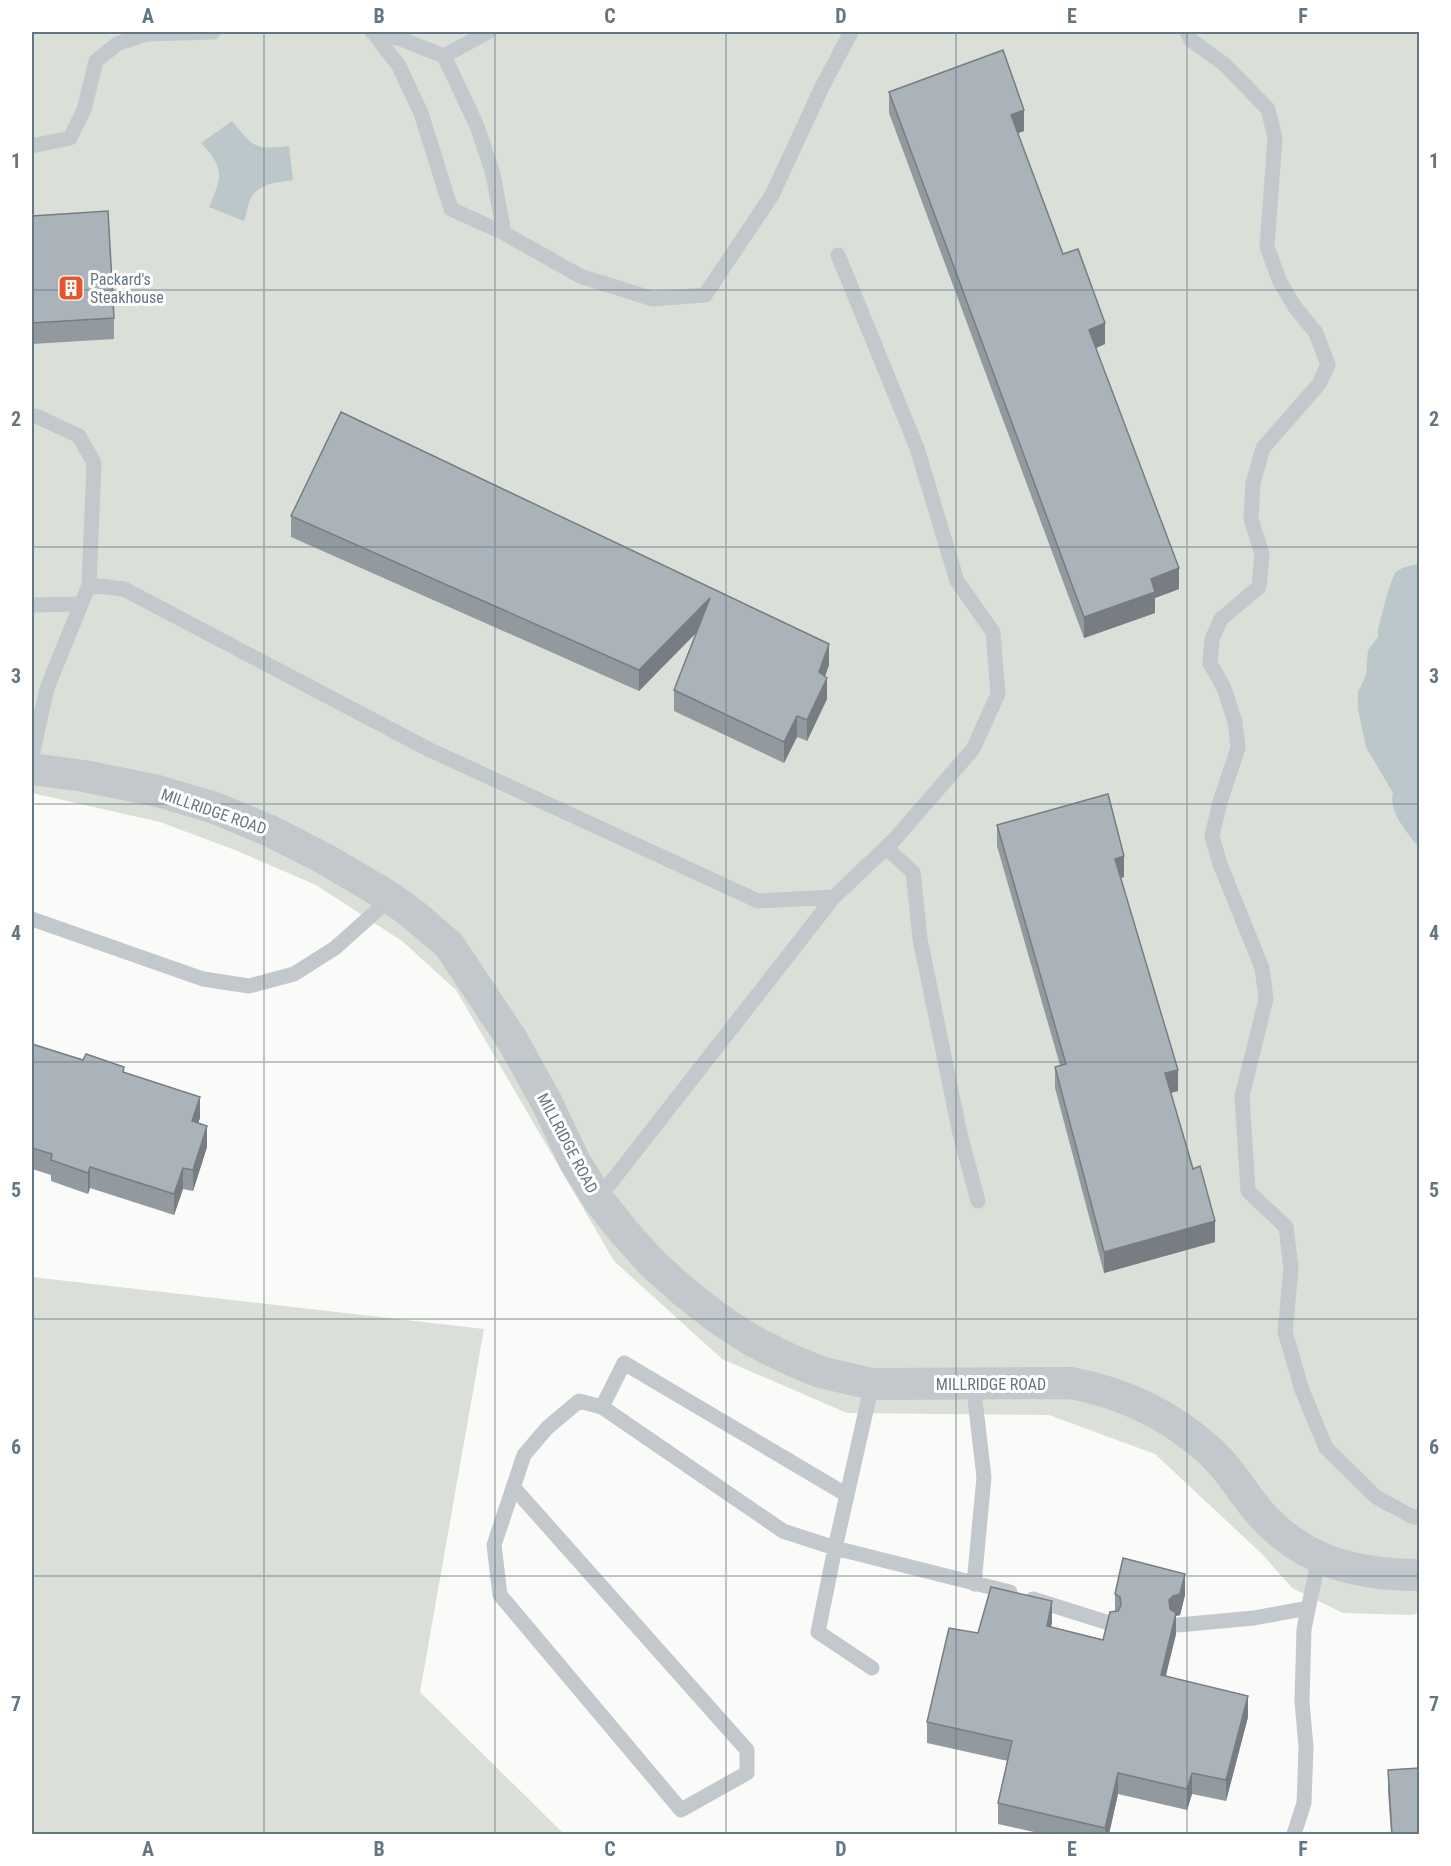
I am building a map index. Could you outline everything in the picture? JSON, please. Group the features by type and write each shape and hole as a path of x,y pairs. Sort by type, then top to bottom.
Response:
{"street":[{"name":"MILLRIDGE ROAD","path":"32,769 84,776 158,791 215,808 325,859 391,898 449,945 511,1038 546,1101 575,1162 598,1199 624,1232 652,1263 683,1291 716,1317 751,1340 820,1372 872,1384 1071,1383 1136,1402 1174,1422 1211,1452 1266,1519 1283,1535 1319,1557 1339,1565 1371,1573 1419,1575"}],"lane":[{"path":"32,146 70,138 84,110 96,61 119,38 146,34 213,32"},
{"path":"373,32 401,39 444,56 477,126 494,174 504,233"},
{"path":"373,32 399,66 421,113 451,209 504,233 580,276 653,299 705,295 772,195 822,87 851,32"},
{"path":"444,56 488,32"},
{"path":"1187,32 1191,40 1224,64 1268,109 1275,138 1267,247 1280,282 1316,333 1328,365 1319,384 1263,448 1253,483 1251,519 1262,554 1259,588 1221,619 1212,639 1210,663 1224,688 1235,722 1238,748 1220,801 1212,836 1220,864 1262,968 1266,999 1242,1096 1248,1191 1286,1227 1291,1269 1285,1332 1302,1390 1326,1448 1376,1497 1419,1518"},
{"path":"598,1199 834,897 886,848 973,749 998,694 993,632 957,581 917,448 838,255"},
{"path":"32,417 36,416 80,436 94,463 89,585 47,688 32,756"},
{"path":"89,585 124,589 428,749 758,901 834,897"},
{"path":"32,605 81,604"},
{"path":"886,848 913,872 922,951 960,1134 978,1201"},
{"path":"32,919 204,979 249,986 294,974 335,948 391,898"},
{"path":"602,1407 624,1363 847,1495"},
{"path":"973,1383 984,1477 974,1584"},
{"path":"872,1384 818,1632 872,1668"},
{"path":"514,1488 747,1750 747,1773 681,1810 500,1595 494,1545 524,1455 547,1428 579,1401 602,1407 783,1531 835,1548 1016,1593 1112,1624"},
{"path":"1294,1834 1304,1803 1306,1747 1302,1702 1304,1629 1319,1557"},
{"path":"1178,1625 1254,1618 1308,1608"}],"shaded area":[{"path":"32,32 1419,32 1419,1613 1411,1615 1343,1613 1292,1588 1262,1554 1155,1454 1049,1415 847,1413 722,1359 614,1261 456,990 402,941 316,885 235,850 160,822 32,793"},
{"path":"232,121 250,142 256,145 268,148 289,146 293,180 260,188 249,201 244,221 209,207 217,188 219,173 214,159 201,143"},
{"path":"1420,564 1419,848 1396,815 1393,808 1393,793 1366,747 1358,709 1358,692 1366,675 1368,650 1378,637 1378,629 1393,577 1401,569"},
{"path":"32,1277 484,1329 420,1692 564,1834 32,1834"}],"building":[{"path":"1003,50 1024,110 1011,115 1063,254 1078,249 1105,323 1089,330 1179,568 1151,579 1155,592 1084,617 889,92"},
{"name":"Packard's Steakhouse","path":"108,211 114,318 32,323 32,216"},
{"path":"341,412 829,644 819,672 827,678 807,720 797,716 784,742 674,690 710,598 639,670 291,516"},
{"path":"1108,794 1124,856 1115,859 1178,1070 1165,1073 1193,1169 1200,1166 1215,1221 1104,1252 1055,1067 1066,1064 997,825"},
{"path":"32,1044 83,1060 86,1054 124,1067 123,1072 200,1097 192,1121 207,1126 193,1170 183,1168 174,1194 90,1167 88,1173 51,1160 52,1154 32,1148"},
{"path":"1123,1558 1185,1574 1180,1594 1169,1600 1170,1609 1176,1613 1161,1675 1248,1696 1226,1780 1192,1773 1187,1789 1118,1773 1105,1828 998,1803 1012,1741 927,1722 949,1628 978,1633 991,1587 1052,1601 1047,1626 1103,1640 1110,1612 1118,1611 1121,1605 1120,1597 1115,1594"},
{"path":"1419,1768 1419,1834 1392,1834 1388,1770"}],"place":[{"name":"Packard's Steakhouse","path":"71,288"}]}
